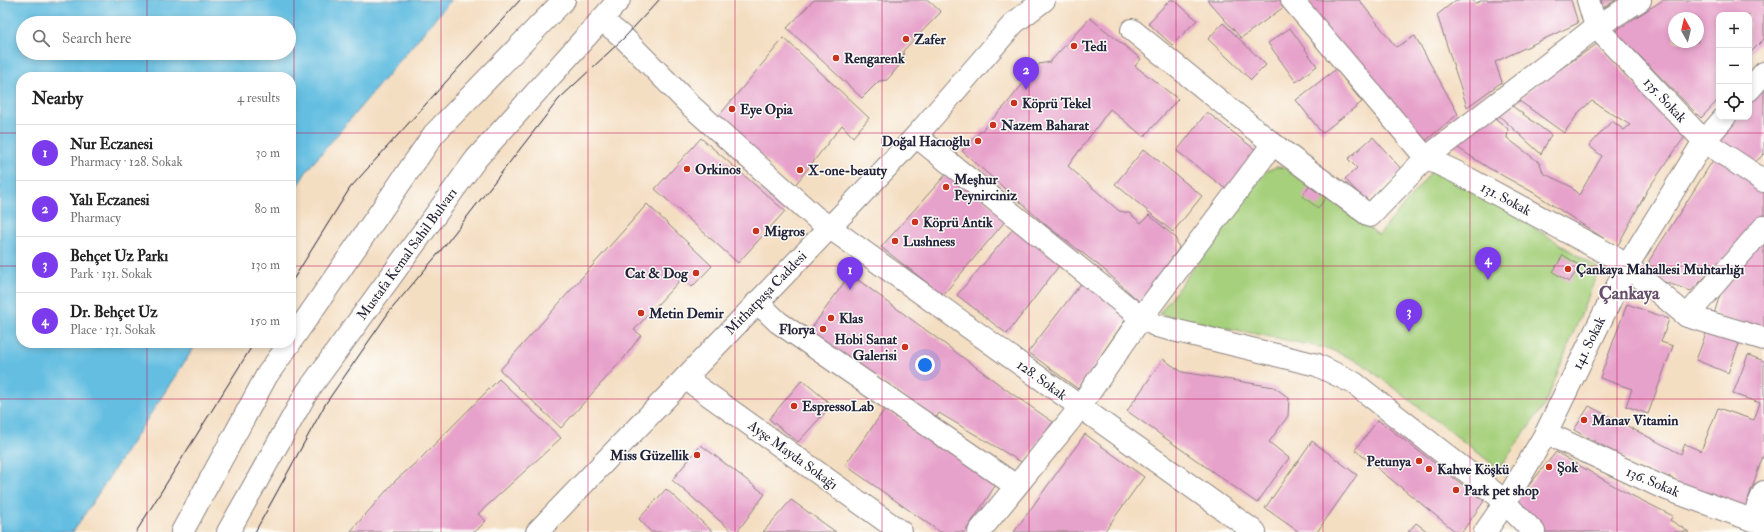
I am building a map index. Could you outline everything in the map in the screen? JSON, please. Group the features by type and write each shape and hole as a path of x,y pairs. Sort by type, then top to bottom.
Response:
{"street":[{"path":"296,333 434,134 564,0"},
{"name":"Mustafa Kemal Sahil Bulvarı","path":"228,532 307,392 471,165 619,0"},
{"name":"Mithatpaşa Caddesi","path":"537,532 916,136 1014,23 1044,0"},
{"name":"131. Sokak","path":"1292,0 1426,158 1456,172 1626,266 1687,316 1764,340"},
{"name":"135. Sokak","path":"1588,0 1596,27 1704,141 1764,181"},
{"path":"1132,30 1273,144 1370,216 1426,158 1596,27 1640,0"},
{"name":"128. Sokak","path":"602,20 624,38 691,106 815,217 1255,532"},
{"path":"1752,87 1764,73"},
{"name":"141. Sokak","path":"1486,532 1505,503 1546,433 1626,266 1704,141 1722,120"},
{"path":"916,136 1141,318 1158,326 1317,365 1354,383 1505,503 1534,532"},
{"path":"980,532 1079,407 1141,318 1273,144"},
{"path":"1687,316 1764,227"},
{"path":"757,302 778,322 1016,486"},
{"path":"182,532 267,375 286,348"},
{"name":"Ayşe Mayda Sokağı","path":"686,378 901,532"},
{"name":"136. Sokak","path":"1546,433 1664,488 1758,521"},
{"path":"1758,521 1764,492"}],"green space":[{"path":"1276,167 1285,168 1379,235 1432,171 1442,169 1599,269 1545,404 1499,469 1360,362 1329,349 1159,314 1266,171"}],"water":[{"path":"0,0 451,0 308,169 296,188 296,72 16,72 16,348 194,348 73,532 0,532"}],"building":[{"path":"814,0 928,0 941,12 903,51 904,60 887,80 879,81 862,98 787,28"},
{"path":"1170,0 1174,0 1197,20 1172,45 1148,23"},
{"path":"1207,0 1285,0 1288,4 1241,38"},
{"path":"1300,0 1359,0 1396,47 1415,36 1458,114 1419,146"},
{"path":"1456,0 1472,0 1476,3 1483,0 1571,0 1578,23 1495,62 1502,82 1467,107 1437,15"},
{"path":"1601,0 1616,0 1603,8"},
{"path":"1663,0 1764,0 1764,39 1752,51 1752,12 1716,12 1716,102 1701,118 1615,31"},
{"path":"1090,18 1141,59 1135,66 1178,99 1144,137 1110,109 1068,166 1119,211 1129,213 1141,223 1149,215 1175,237 1179,248 1140,302 1102,268 1046,225 962,151 1004,107 1039,64 1050,62"},
{"path":"1223,23 1266,65 1251,80 1208,39"},
{"path":"1290,28 1317,66 1296,82 1268,43"},
{"path":"784,38 869,118 853,137 842,125 795,185 717,118"},
{"path":"1597,44 1630,79 1688,132 1648,189 1617,247 1534,193 1487,167 1449,142 1490,114 1508,129 1507,138 1540,163 1543,173 1570,186 1579,195 1602,156 1589,146 1612,121 1624,130 1630,125 1592,101 1580,111 1564,133 1518,100 1544,80"},
{"path":"1336,69 1362,102 1322,133 1296,100"},
{"path":"1764,86 1764,154 1751,166 1717,139 1734,120 1752,120 1752,100"},
{"path":"1507,102 1551,135 1541,154 1495,112"},
{"path":"1207,112 1262,155 1232,194 1177,151"},
{"path":"1373,137 1402,170 1367,202 1345,179 1357,168 1348,159"},
{"path":"701,138 785,211 738,263 655,189"},
{"path":"1144,149 1202,196 1173,232 1115,184"},
{"path":"1717,154 1764,188 1764,218 1691,291 1653,278 1649,261"},
{"path":"950,170 1007,219 943,295 881,247"},
{"path":"1309,186 1326,198 1318,208 1302,196"},
{"path":"647,204 712,266 692,287 681,279 634,330 641,335 624,358 561,428 500,370"},
{"path":"1019,222 1062,262 1007,334 957,295"},
{"path":"1764,238 1764,331 1714,314 1724,281"},
{"path":"1563,255 1580,266 1569,282 1553,272"},
{"path":"850,274 1011,393 1053,422 1023,463 939,413 936,418 809,332"},
{"path":"1083,281 1128,316 1078,389 1028,352"},
{"path":"1627,304 1669,319 1661,342 1673,346 1648,414 1626,406 1632,389 1600,378"},
{"path":"1707,331 1739,344 1728,373 1696,360"},
{"path":"1748,355 1764,361 1764,453 1745,508 1682,490 1671,476 1663,479 1574,430 1589,406 1681,454 1685,444 1701,451 1718,408 1754,420 1760,403 1733,394"},
{"path":"1163,359 1182,372 1274,387 1289,398 1288,416 1269,442 1289,458 1257,503 1127,411"},
{"path":"499,379 561,438 478,514 486,521 475,532 350,532 395,481 420,459"},
{"path":"802,380 832,405 798,442 769,419"},
{"path":"885,409 997,483 965,532 940,532 845,465"},
{"path":"1378,420 1484,501 1462,532 1456,532 1355,450"},
{"path":"1085,434 1144,477 1104,532 1014,532"},
{"path":"1312,441 1357,475 1317,532 1299,532 1265,508"},
{"path":"701,445 765,494 737,532 733,532 672,480"},
{"path":"1556,452 1623,491 1673,516 1670,520 1689,532 1542,532 1513,505"},
{"path":"666,489 713,532 651,532 639,519"},
{"path":"791,500 836,532 763,532"},
{"path":"1416,523 1428,532 1408,532"}],"tram line":[{"path":"296,275 350,188 520,0"},
{"path":"255,532 326,403 389,312 438,254 559,99 624,38 659,0"},
{"path":"136,532 251,348"}],"place":[{"name":"Zafer","path":"906,39"},
{"name":"Tedi","path":"1074,46"},
{"name":"Rengarenk","path":"836,58"},
{"name":"Yalı Eczanesi","path":"1026,90"},
{"name":"Köprü Tekel","path":"1014,103"},
{"name":"Eye Opia","path":"732,109"},
{"name":"Nazem Baharat","path":"993,125"},
{"name":"Doğal Hacıoğlu","path":"978,141"},
{"name":"Orkinos","path":"687,169"},
{"name":"X-one-beauty","path":"800,170"},
{"name":"Meşhur Peynirciniz","path":"946,187"},
{"name":"Köprü Antik","path":"915,222"},
{"name":"Migros","path":"756,231"},
{"name":"Lushness","path":"895,241"},
{"name":"Çankaya Mahallesi Muhtarlığı","path":"1568,269"},
{"name":"Cat & Dog","path":"696,273"},
{"name":"Dr. Behçet Uz","path":"1488,280"},
{"name":"Nur Eczanesi","path":"850,290"},
{"name":"Metin Demir","path":"641,313"},
{"name":"Klas","path":"831,318"},
{"name":"Florya","path":"823,329"},
{"name":"Behçet Uz Parkı","path":"1409,332"},
{"name":"Hobi Sanat Galerisi","path":"905,347"},
{"name":"EspressoLab","path":"794,406"},
{"name":"Manav Vitamin","path":"1584,420"},
{"name":"Miss Güzellik","path":"697,455"},
{"name":"Petunya","path":"1419,461"},
{"name":"Şok","path":"1549,467"},
{"name":"Kahve Köşkü","path":"1429,469"},
{"name":"Park pet shop","path":"1456,490"}],"district":[{"name":"Çankaya","path":"1629,293"}]}
